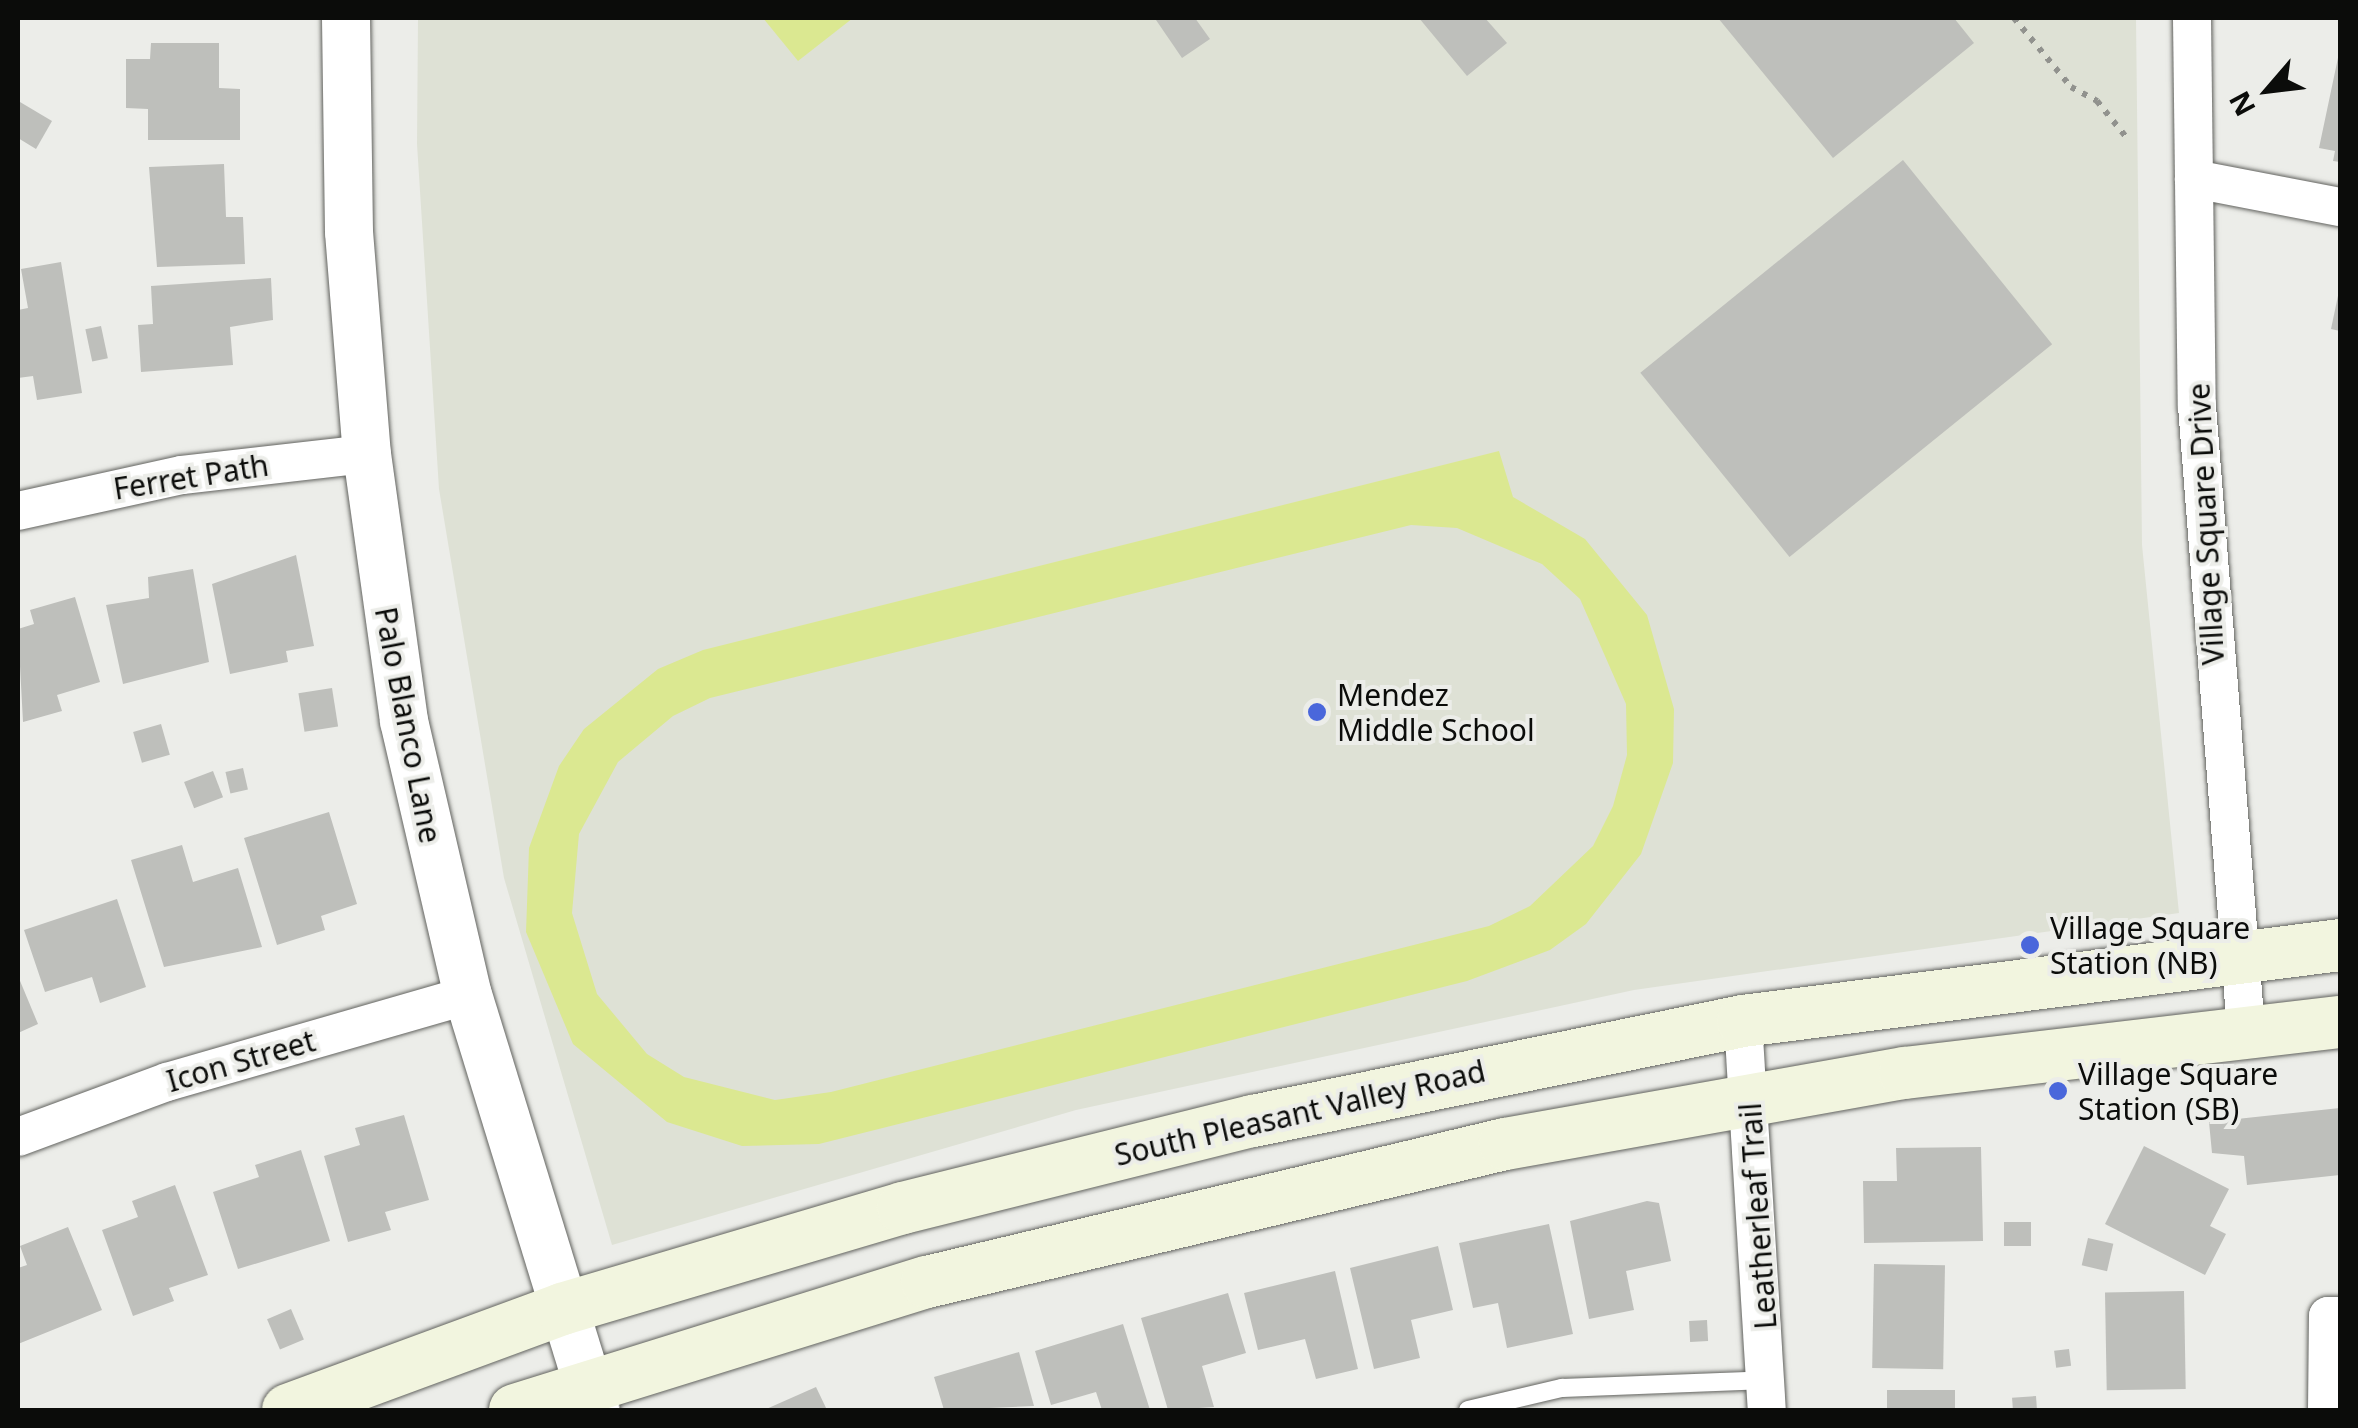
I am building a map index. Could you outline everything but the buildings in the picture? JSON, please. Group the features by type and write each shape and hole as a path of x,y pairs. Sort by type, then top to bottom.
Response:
{"main road":[{"name":"South Pleasant Valley Road","path":"288,1410 562,1309 903,1208 1234,1125 1743,1021 2238,952 2340,944"},
{"path":"515,1410 591,1398 927,1282 1264,1196 1750,1098 2246,1030 2340,1022"}],"street":[{"name":"Palo Blanco Lane","path":"346,18 350,232 367,454 404,722 468,996 591,1398"},
{"name":"Village Square Drive","path":"2192,18 2198,426 2246,1030"},
{"path":"2194,180 2340,208"},
{"name":"Ferret Path","path":"18,511 182,475 367,454"},
{"name":"Icon Street","path":"18,1137 166,1082 468,996"},
{"name":"Leatherleaf Trail","path":"1743,1021 1767,1395"},
{"path":"2327,1410 2328,1316 2340,1316"}],"lane":[{"path":"1468,1410 1562,1388 1767,1395"}],"path":[{"path":"2014,18 2071,87 2097,101 2127,138"}],"shaded area":[{"name":"Mendez Middle School","path":"418,18 2136,18 2142,545 2179,913 1634,990 1076,1110 612,1245 504,878 439,489 417,144"}],"green space":[{"path":"763,18 853,18 798,61"},
{"path":"1499,451 1513,497 1585,539 1647,615 1674,709 1673,763 1641,854 1586,924 1550,950 1467,981 819,1144 742,1146 667,1122 573,1044 526,932 529,848 559,766 584,729 658,669 703,650","holes":["1411,525 1457,528 1542,564 1580,599 1626,704 1627,755 1613,806 1593,846 1530,906 1489,926 831,1092 775,1100 684,1077 647,1054 597,994 572,913 579,834 618,762 673,716 710,698"]}],"place":[{"name":"Mendez Middle School","path":"1317,712"},
{"name":"Village Square Station (NB)","path":"2030,945"},
{"name":"Village Square Station (SB)","path":"2058,1091"}]}
